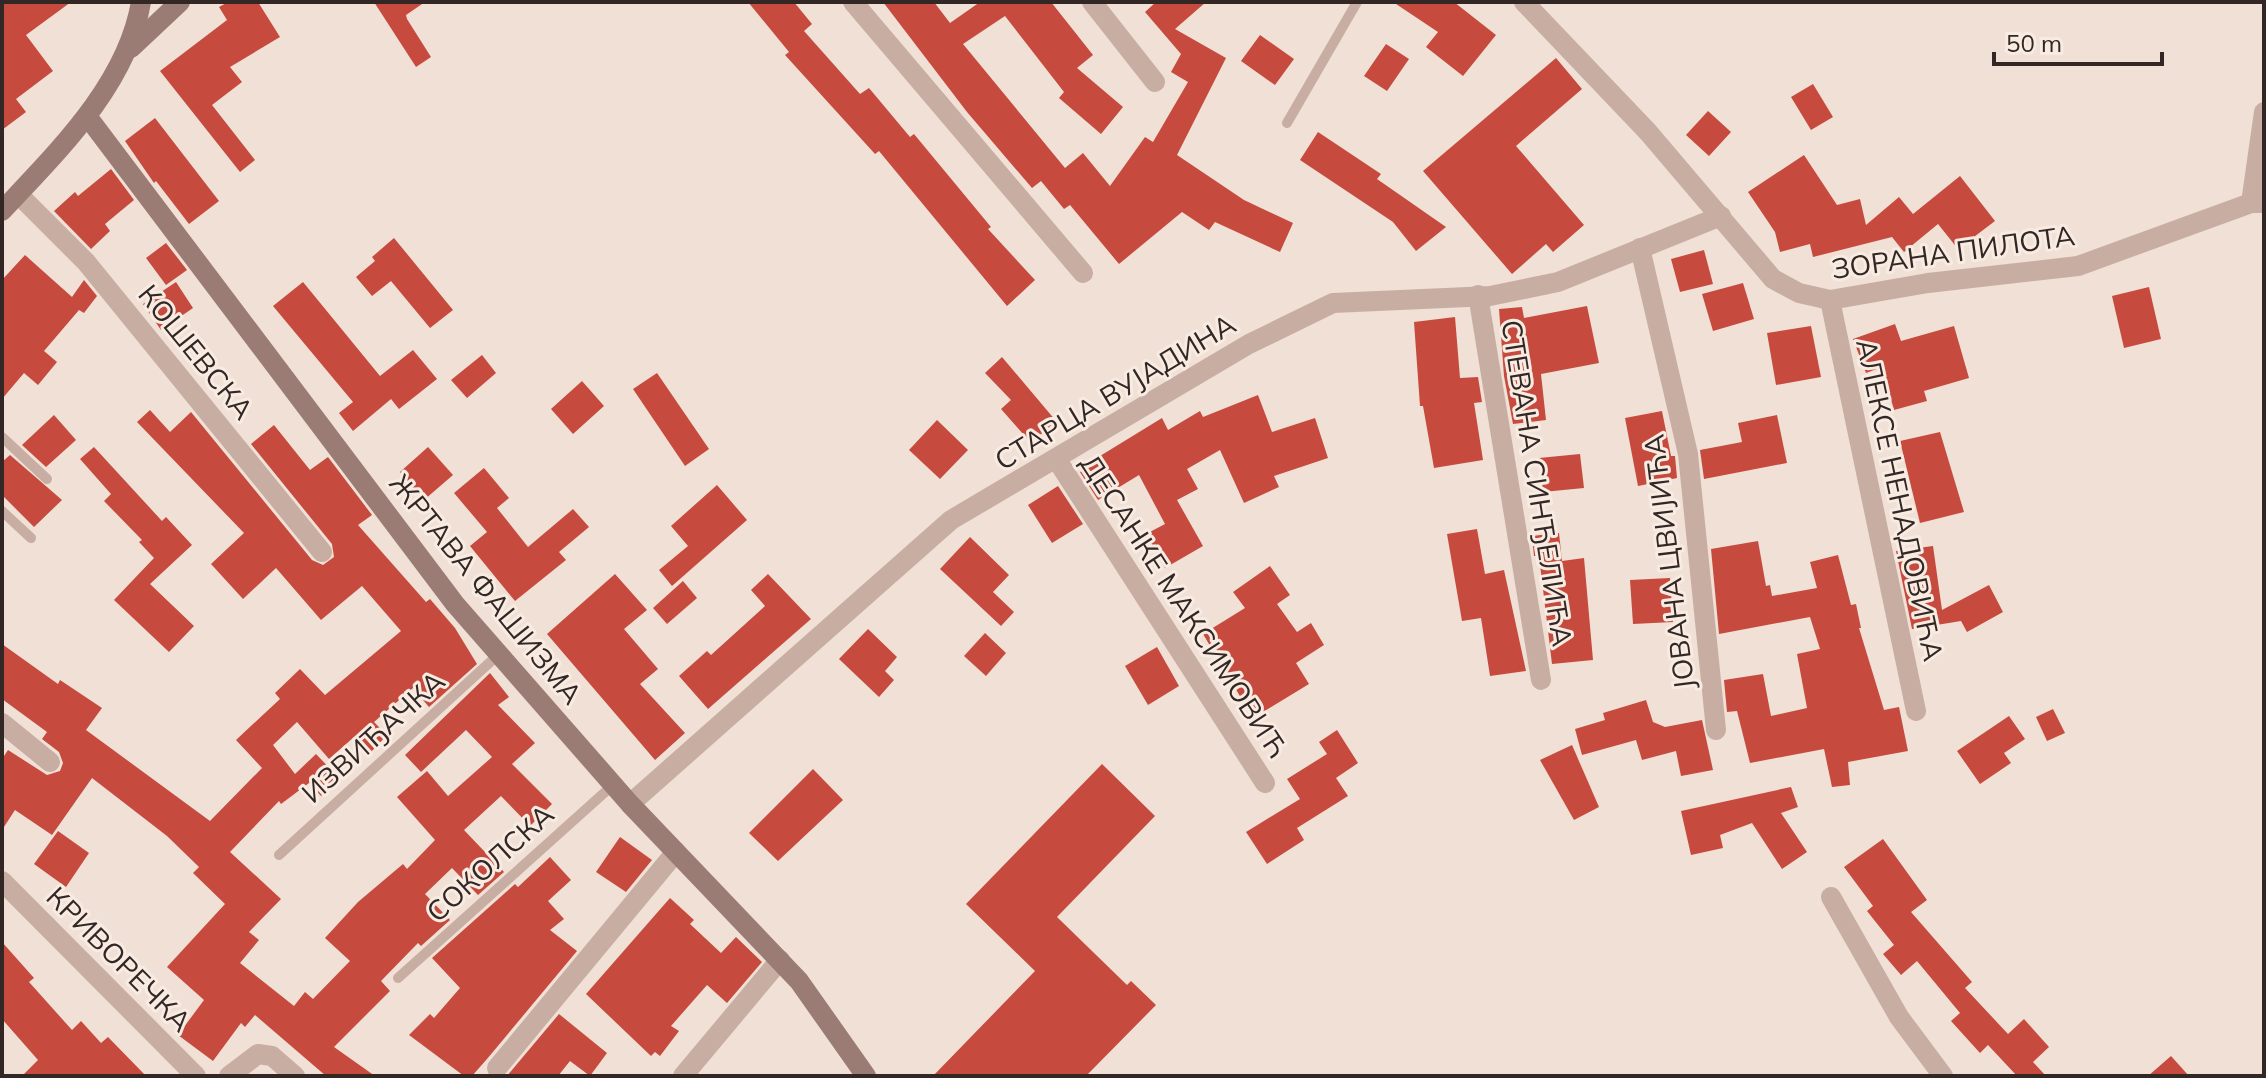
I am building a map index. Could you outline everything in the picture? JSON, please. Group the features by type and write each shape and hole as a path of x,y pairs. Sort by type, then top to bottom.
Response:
{"street":[{"path":"119,64 180,2"},
{"path":"853,2 1083,273"},
{"name":"ЗОРАНА ПИЛОТА","path":"1524,2 1648,132 1773,279 1799,293 1830,300 1928,283 2078,266 2257,203"},
{"path":"2,211 87,116 119,64 143,5"},
{"path":"1103,6 1155,82"},
{"path":"2257,203 2264,112"},
{"name":"ЖРТАВА ФАШИЗМА","path":"87,116 426,566 630,804 799,981 866,1076"},
{"name":"КОШЕВСКА","path":"18,194 86,262 322,552"},
{"name":"СТАРЦА ВУЈАДИНА","path":"630,804 951,520 1249,344 1333,303 1478,295 1558,282 1721,216"},
{"name":"ЈОВАНА ЦВИЈИЋА","path":"1640,248 1688,454 1716,730"},
{"name":"СТЕВАНА СИНЂЕЛИЋА","path":"1478,295 1541,680"},
{"name":"АЛЕКСЕ НЕНАДОВИЋА","path":"1830,300 1916,711"},
{"name":"ДЕСАНКЕ МАКСИМОВИЋ","path":"1057,460 1265,783"},
{"path":"2,723 50,762"},
{"path":"497,1068 676,852"},
{"name":"КРИВОРЕЧКА","path":"2,881 196,1076"},
{"path":"1831,897 1899,1017 1943,1076"},
{"path":"683,1076 780,960"},
{"path":"229,1076 258,1054 272,1056 295,1076"}],"lane":[{"path":"1287,123 1357,2"},
{"path":"2,437 47,479"},
{"path":"2,511 31,538"},
{"name":"ИЗВИЂАЧКА","path":"279,855 499,654"},
{"name":"СОКОЛСКА","path":"398,978 614,784"}],"building":[{"path":"2,2 71,2 26,35 53,71 16,99 26,112 2,130"},
{"path":"228,2 258,2 280,37 230,67 242,82 212,105 255,160 240,172 160,71 227,20 219,7"},
{"path":"374,2 425,2 406,15 431,57 416,67"},
{"path":"748,2 794,2 812,24 804,31 860,94 869,88 910,137 914,134 991,227 988,229 1035,280 1007,306 879,151 875,154 785,55 789,52"},
{"path":"883,2 934,2 950,23 980,2 1051,2 1093,55 1077,68 1123,107 1101,134 1059,98 1064,92 1005,16 963,44 1065,168 1083,153 1110,186 1145,137 1153,142 1188,82 1171,72 1181,54 1145,12 1156,2 1206,2 1175,29 1226,58 1177,155 1244,200 1293,223 1280,252 1215,222 1209,230 1182,212 1119,264 1070,205 1064,209 1041,181 1032,188 967,112"},
{"path":"1393,2 1454,2 1496,35 1463,76 1426,47 1438,32"},
{"path":"1260,35 1294,59 1275,85 1241,61"},
{"path":"1386,44 1409,59 1387,91 1364,76"},
{"path":"1556,58 1582,89 1516,146 1584,225 1553,252 1546,244 1512,274 1423,171"},
{"path":"1813,84 1833,117 1811,130 1791,97"},
{"path":"1708,111 1731,132 1709,156 1686,135"},
{"path":"155,118 219,201 189,224 156,181 154,183 125,141"},
{"path":"1318,132 1381,174 1377,179 1446,227 1416,251 1393,222 1300,160"},
{"path":"1804,155 1837,205 1860,199 1866,225 1899,197 1913,214 1960,176 1995,221 1958,249 1938,224 1904,252 1892,237 1813,257 1810,244 1780,252 1775,232 1748,192"},
{"path":"111,169 134,200 105,224 110,231 91,249 54,211 75,192 78,196"},
{"path":"394,238 453,310 430,328 391,281 372,296 356,277 375,261 372,257"},
{"path":"166,243 187,270 166,285 146,258"},
{"path":"1704,250 1713,284 1680,292 1671,259"},
{"path":"25,255 72,297 84,280 97,296 84,313 79,310 44,351 57,362 38,385 24,373 2,399 2,280"},
{"path":"176,282 193,308 161,330 143,304"},
{"path":"303,282 380,376 413,350 437,379 399,409 391,399 353,431 339,413 353,402 273,306"},
{"path":"1743,283 1754,319 1713,331 1702,294"},
{"path":"2149,287 2161,339 2124,348 2112,296"},
{"path":"1587,306 1599,363 1541,374 1546,420 1513,424 1504,376 1499,309 1522,307 1524,318"},
{"path":"1455,317 1460,378 1478,377 1482,402 1474,403 1483,460 1434,468 1423,406 1420,406 1414,322"},
{"path":"1895,324 1901,341 1954,326 1969,378 1924,391 1927,401 1894,410 1882,367 1866,373 1853,339"},
{"path":"1811,326 1821,377 1776,385 1767,333"},
{"path":"482,355 496,373 467,398 451,380"},
{"path":"1002,357 1056,421 1031,443 1001,409 1011,400 985,373"},
{"path":"657,373 709,449 685,466 633,389"},
{"path":"582,381 604,406 573,434 551,409"},
{"path":"1258,395 1272,432 1315,418 1328,458 1274,476 1279,487 1244,503 1220,450 1187,469 1198,489 1177,500 1203,546 1165,568 1146,534 1165,524 1139,475 1098,500 1080,472 1089,467 1087,464 1162,418 1168,430 1200,411 1203,417"},
{"path":"150,410 170,432 191,412 312,560 323,565 334,557 332,544 251,444 274,425 310,470 328,457 372,515 358,525 426,602 430,599 455,628 477,664 429,707 413,688 374,722 387,735 370,753 354,737 329,759 297,722 273,745 295,774 316,754 340,779 321,796 309,783 281,804 279,801 230,852 281,899 249,932 259,940 240,963 294,1006 305,992 313,999 350,961 325,938 358,902 403,864 407,869 435,840 397,797 427,771 448,796 492,757 466,730 421,772 405,755 490,673 509,697 498,705 535,743 512,764 552,804 530,826 501,796 464,830 504,872 478,895 452,868 425,894 450,920 421,946 418,943 381,981 390,991 334,1047 375,1076 326,1076 255,1015 245,1027 241,1023 213,1061 178,1035 204,1000 167,967 225,904 193,873 199,867 167,836 92,778 52,835 15,810 2,830 2,759 8,750 47,775 60,771 63,763 59,752 42,739 47,732 2,699 2,644 58,684 60,680 102,708 86,730 210,821 262,768 236,740 280,699 275,693 300,669 325,695 401,631 362,586 321,620 276,568 243,599 211,564 244,533 137,422"},
{"path":"1662,411 1671,456 1675,456 1677,478 1638,486 1625,418"},
{"path":"54,415 76,440 46,467 22,445"},
{"path":"1777,415 1787,463 1704,479 1700,450 1742,442 1738,423"},
{"path":"937,420 968,450 940,479 909,450"},
{"path":"1940,432 1964,512 1920,523 1900,441"},
{"path":"94,447 162,521 166,517 192,545 150,584 194,626 169,652 114,600 154,558 139,542 142,540 104,501 111,494 80,459"},
{"path":"428,447 453,475 424,500 400,472"},
{"path":"1580,454 1584,488 1543,492 1539,458"},
{"path":"10,455 62,500 34,527 2,495 2,462"},
{"path":"484,468 509,498 497,508 528,547 573,509 589,527 559,552 566,560 515,601 470,546 487,532 454,493"},
{"path":"717,485 747,520 672,586 659,570 688,546 671,526"},
{"path":"1058,486 1083,524 1052,543 1028,505"},
{"path":"1477,529 1485,574 1504,570 1526,671 1490,676 1481,618 1462,621 1447,534"},
{"path":"1559,533 1562,561 1584,558 1593,660 1552,664 1539,556 1534,556 1532,536"},
{"path":"970,537 1009,575 993,592 1014,612 1001,626 940,569"},
{"path":"1758,541 1766,586 1770,585 1772,596 1817,588 1810,562 1838,555 1851,605 1856,604 1859,628 1884,710 1899,707 1908,751 1848,762 1850,785 1832,787 1824,749 1750,763 1737,711 1727,712 1724,680 1763,674 1771,716 1807,708 1797,654 1820,649 1810,617 1719,634 1711,549"},
{"path":"1933,546 1942,610 1989,585 2003,612 1967,632 1961,621 1912,629 1896,551"},
{"path":"1270,566 1290,595 1277,604 1297,632 1311,623 1324,645 1296,663 1309,684 1253,718 1203,634 1245,608 1233,592"},
{"path":"615,574 647,610 624,629 658,669 640,684 685,733 655,760 547,634"},
{"path":"768,574 811,619 708,709 679,676 707,651 711,655 765,606 751,590"},
{"path":"1670,578 1673,622 1633,624 1630,580"},
{"path":"683,581 697,598 667,624 653,608"},
{"path":"868,629 897,657 885,671 894,680 879,697 839,659"},
{"path":"985,633 1006,653 986,676 964,656"},
{"path":"1157,647 1179,686 1148,705 1125,666"},
{"path":"1646,700 1653,722 1665,727 1702,720 1713,770 1681,776 1676,751 1642,760 1636,740 1582,755 1575,729 1605,720 1603,713"},
{"path":"2053,709 2065,733 2047,741 2036,717"},
{"path":"2009,716 2025,739 2004,753 2011,763 1980,784 1957,751"},
{"path":"1337,730 1358,763 1336,778 1348,796 1297,828 1304,840 1267,864 1246,832 1300,799 1287,779 1327,754 1319,742"},
{"path":"1572,745 1599,807 1574,820 1540,760"},
{"path":"1102,764 1155,816 1057,917 1127,985 1131,981 1156,1005 1086,1076 933,1076 1035,971 966,904"},
{"path":"813,769 843,800 778,861 749,833"},
{"path":"1791,787 1798,807 1781,813 1807,852 1782,869 1752,823 1720,835 1723,848 1691,855 1681,811"},
{"path":"58,831 89,853 66,887 34,864"},
{"path":"620,837 652,860 626,892 596,872"},
{"path":"1883,839 1927,900 1911,912 1972,982 1965,988 2008,1034 2024,1019 2049,1047 2033,1062 2046,1076 2017,1076 1988,1045 1980,1053 1951,1021 1960,1013 1917,961 1901,975 1883,954 1894,945 1867,911 1873,906 1844,867"},
{"path":"550,857 571,880 548,901 564,919 550,930 577,951 472,1076 464,1076 409,1035 430,1014 434,1018 460,988 432,958"},
{"path":"670,898 694,920 690,924 721,953 736,937 762,962 727,1003 707,985 671,1026 679,1031 660,1056 655,1052 651,1056 586,994"},
{"path":"2,942 34,978 29,982 72,1030 81,1021 101,1043 108,1037 146,1076 22,1076 38,1060 2,1019"},
{"path":"559,1014 607,1053 590,1076 570,1061 558,1076 507,1076"},
{"path":"2171,1056 2189,1076 2148,1076"}]}
